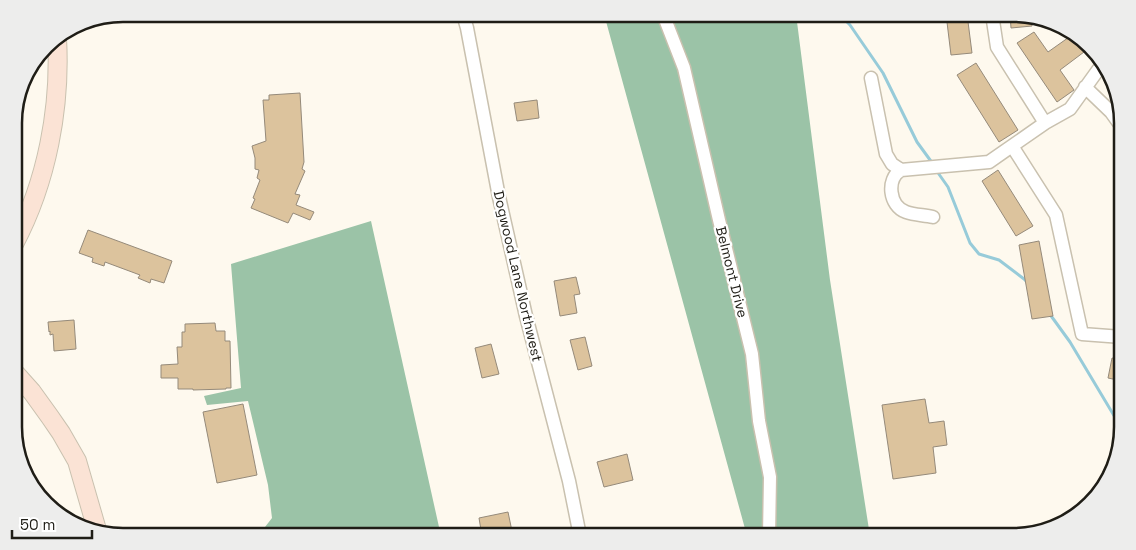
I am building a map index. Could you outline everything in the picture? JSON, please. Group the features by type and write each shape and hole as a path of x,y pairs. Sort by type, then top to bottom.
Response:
{"street":[{"name":"Belmont Drive","path":"666,22 684,68 752,354 759,421 770,477 769,527"},
{"path":"993,22 997,47 1045,123"},
{"name":"Dogwood Lane Northwest","path":"465,23 501,207 526,316 569,481 578,527"},
{"path":"23,226 30,210 46,158 57,87 57,48"},
{"path":"933,217 906,212 900,208 891,192 896,174 901,170 989,162 1045,123 1070,109 1098,70"},
{"path":"871,78 886,154 892,164 901,170"},
{"path":"1086,88 1113,115"},
{"path":"1012,146 1056,215 1082,334 1114,336"},
{"path":"22,381 50,417 77,461 93,523"}],"green space":[{"path":"606,22 797,22 830,280 869,527 745,527"},
{"path":"371,221 439,528 264,528 272,518 268,485 248,401 207,405 204,396 241,388 231,264"}],"building":[{"path":"947,22 968,22 972,53 951,55"},
{"path":"1011,22 1032,24 1032,26 1011,28"},
{"path":"1034,32 1048,52 1067,39 1079,48 1083,52 1060,70 1074,90 1057,102 1017,43"},
{"path":"976,63 1018,130 999,142 957,75"},
{"path":"300,93 304,162 302,169 305,171 295,194 300,195 296,205 314,212 310,220 293,213 288,223 251,208 260,180 257,178 259,170 255,169 252,146 266,141 263,100 269,100 269,95"},
{"path":"537,100 539,118 517,121 514,103"},
{"path":"998,170 1033,226 1016,236 982,181"},
{"path":"88,230 172,261 164,283 151,279 150,283 138,278 140,275 105,262 104,266 92,262 93,258 79,253"},
{"path":"1039,241 1053,316 1032,319 1019,245"},
{"path":"576,277 580,294 574,295 577,313 560,316 554,281"},
{"path":"74,320 76,349 54,351 53,334 50,335 48,322"},
{"path":"215,323 216,331 225,331 225,341 230,341 231,388 178,389 178,378 161,378 161,365 178,364 177,347 182,347 182,332 185,332 185,324"},
{"path":"585,337 592,366 578,370 570,340"},
{"path":"491,344 499,374 482,378 475,348"},
{"path":"1112,358 1114,358 1114,379 1108,378"},
{"path":"925,399 929,423 944,421 947,445 933,447 936,473 893,479 882,405"},
{"path":"243,404 257,475 217,483 203,412"},
{"path":"627,454 633,480 604,487 597,462"},
{"path":"508,512 511,528 481,528 479,518"}],"waterway":[{"path":"847,22 883,73 917,142 933,164"},
{"path":"936,170 948,187 970,243 979,254 999,260 1027,282"},
{"path":"1049,313 1070,342 1114,416"}]}
